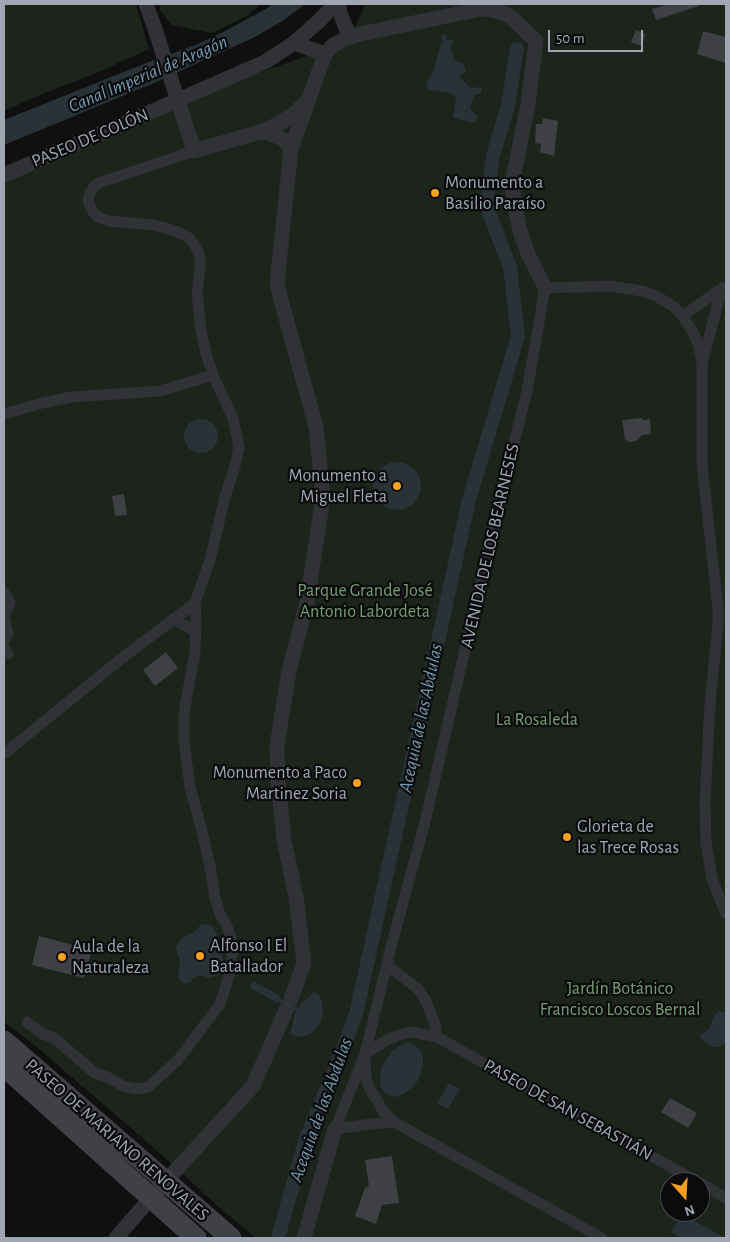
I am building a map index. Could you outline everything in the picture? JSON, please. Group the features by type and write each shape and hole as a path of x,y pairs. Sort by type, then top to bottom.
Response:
{"main road":[{"name":"PASEO DE MARIANO RENOVALES","path":"4,1041 230,1238"},
{"name":"PASEO DE MARIANO RENOVALES","path":"4,1066 196,1238"}],"street":[{"path":"146,4 194,151"},
{"path":"337,4 350,37"},
{"name":"PASEO DE COLÓN","path":"4,175 265,62 294,43 337,4"},
{"path":"116,1238 253,1086 289,1005 304,963 296,897 284,840 278,782 277,746 289,671 307,602 323,497 316,427 277,284 291,149 326,54 333,45 350,37 480,9 492,10 510,16 536,41 528,105 512,183 520,231 528,254 545,288 610,286 642,291 656,296 683,316 698,343 702,362 702,464 718,616 710,703 705,803 706,842 712,878 726,914"},
{"path":"294,43 326,54"},
{"path":"27,1022 43,1034 54,1038 95,1073 123,1086 137,1089 148,1087 178,1060 220,1004 230,973 232,954 227,926 220,914 215,898 210,866 190,787 184,742 184,712 195,652 195,603 210,560 239,447 233,418 213,375 206,354 197,293 200,270 198,251 189,238 169,229 153,225 109,221 98,217 93,212 88,200 90,192 99,182 260,132 280,123 295,113 309,98"},
{"path":"260,132 281,138 291,149"},
{"path":"683,316 724,286"},
{"path":"702,362 724,286"},
{"name":"AVENIDA DE LOS BEARNESES","path":"304,1238 334,1130 365,1054 392,943 425,822 498,507 527,391 545,288"},
{"path":"4,414 72,397 160,391 213,375"},
{"path":"5,588 13,602 4,617 9,637"},
{"path":"4,754 122,658 195,603"},
{"path":"174,619 196,632"},
{"path":"387,965 418,989 426,1000 437,1037"},
{"name":"PASEO DE SAN SEBASTIÁN","path":"365,1054 387,1040 411,1032 437,1037 681,1172"},
{"path":"365,1054 366,1078 370,1089 383,1111 394,1122 602,1238"},
{"path":"334,1130 394,1122"},
{"name":"PASEO DE SAN SEBASTIÁN","path":"710,1189 726,1198"}],"green space":[{"path":"4,4 136,4 149,49 4,111"},
{"path":"159,4 261,4 247,16 212,33 171,25 160,10"},
{"name":"Parque Grande José Antonio Labordeta","path":"365,4 726,4 726,1238 256,1238 32,1043 4,1022 4,181 196,95 349,41"}],"water":[{"name":"Canal Imperial de Aragón","path":"272,4 305,4 284,20 255,37 154,83 4,145 4,120 198,44 266,9"},
{"path":"445,34 447,40 454,39 450,48 456,62 463,63 466,71 459,77 470,87 481,88 482,91 480,94 475,94 470,108 478,117 474,123 453,118 456,99 454,94 428,90 426,84 434,70 440,46 443,43 441,36"},
{"path":"201,419 208,420 213,424 217,429 217,443 213,448 208,452 201,453 194,452 189,448 185,443 184,436 185,429 189,424 194,420"},
{"path":"397,462 406,464 414,469 419,477 421,486 419,495 414,503 406,508 397,510 388,508 380,503 375,495 373,486 375,477 380,469 388,464"},
{"path":"201,924 211,925 216,931 215,939 223,950 221,954 225,962 224,967 217,976 207,978 202,975 193,978 191,982 186,984 178,977 180,960 176,948 179,941 188,934 195,932"},
{"path":"253,981 280,996 277,1003 249,987"},
{"path":"314,992 320,996 322,1002 323,1013 320,1024 310,1034 304,1036 298,1037 290,1034 295,1013 301,1004"},
{"path":"719,1011 725,1013 726,1040 724,1044 718,1047 712,1047 702,1040 700,1035 709,1029 714,1016"},
{"path":"404,1043 411,1043 421,1050 423,1064 414,1086 402,1095 395,1097 383,1091 380,1084 381,1068 391,1052"},
{"path":"449,1083 460,1089 448,1109 437,1103"},
{"path":"677,1222 697,1222 726,1238 681,1238 671,1232"}],"building":[{"path":"669,4 699,4 699,6 656,20 652,9"},
{"path":"636,30 646,34 641,46 631,42"},
{"path":"703,31 726,37 726,63 697,54"},
{"path":"543,118 558,121 554,156 540,152 541,144 535,143 536,124 542,124"},
{"path":"642,418 642,420 650,419 651,434 642,435 636,441 629,442 625,439 622,420"},
{"path":"124,494 127,515 115,516 112,496"},
{"path":"166,652 178,668 155,686 143,670"},
{"name":"Aula de la Naturaleza","path":"39,936 92,950 84,978 32,965"},
{"path":"670,1098 697,1113 688,1128 661,1112"},
{"path":"392,1156 399,1203 382,1205 376,1224 355,1216 365,1188 369,1186 365,1160"}],"waterway":[{"name":"Acequia de las Abdulas","path":"278,1238 306,1138 356,1014 469,500 518,336 510,267 486,205 493,156 508,105 517,49"},
{"path":"275,998 302,1012"}],"place":[{"name":"Monumento a Basilio Paraíso","path":"435,193"},
{"name":"Monumento a Miguel Fleta","path":"397,486"},
{"name":"Monumento a Paco Martinez Soria","path":"357,783"},
{"name":"Glorieta de las Trece Rosas","path":"567,837"},
{"name":"Alfonso I El Batallador","path":"200,956"},
{"name":"Aula de la Naturaleza","path":"62,957"}],"park label":[{"name":"La Rosaleda","path":"537,720"},
{"name":"Jardín Botánico Francisco Loscos Bernal","path":"620,1000"}]}
